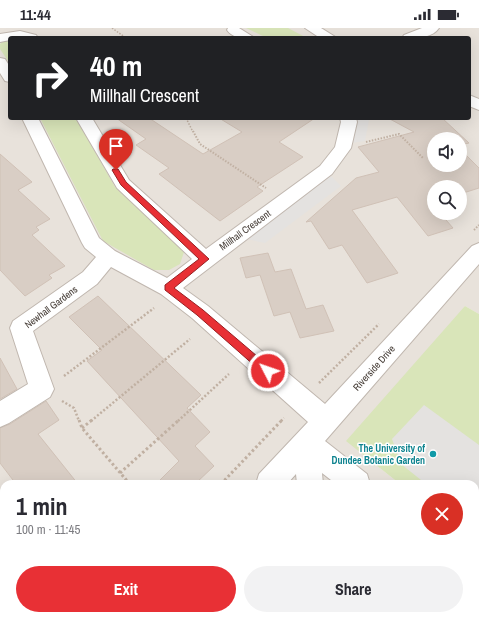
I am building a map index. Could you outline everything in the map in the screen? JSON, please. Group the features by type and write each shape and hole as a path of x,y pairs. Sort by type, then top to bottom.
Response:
{"street":[{"path":"311,28 326,36"},
{"path":"414,36 433,28"},
{"path":"233,30 244,36"},
{"path":"14,36 27,34"},
{"path":"0,62 8,75"},
{"path":"31,120 92,243 108,256 168,288 200,312 326,421"},
{"path":"85,120 123,184 204,259"},
{"name":"Millhall Crescent","path":"168,288 204,259 326,170 343,148 348,120"},
{"name":"Riverside Drive","path":"273,480 326,421 476,241"},
{"name":"Newhall Gardens","path":"42,389 21,328 90,278 108,256"},
{"path":"0,415 42,389"},
{"path":"307,443 310,480"},
{"path":"307,443 352,480"}],"path":[{"path":"112,28 123,36"},
{"path":"187,120 200,144 285,201"},
{"path":"343,148 399,134 423,158"},
{"path":"476,241 479,226"},
{"path":"126,480 82,428 74,408 42,389 74,370 154,308"},
{"path":"225,480 301,400 385,318"},
{"path":"82,428 190,339"},
{"path":"120,473 229,374"}],"shaded area":[{"path":"0,28 479,28 479,314 465,306 380,468 395,480 0,480"},
{"path":"356,120 369,120 365,141 351,143"},
{"path":"331,176 341,186 265,243 246,239"},
{"path":"424,405 479,445 479,480 421,480 401,464 392,439"}],"green space":[{"path":"246,28 288,28 303,36 263,36"},
{"path":"8,40 8,61 0,49 0,44"},
{"path":"41,120 77,120 115,187 184,252 180,264 169,270 154,270 103,241"},
{"name":"The University of Dundee Botanic Garden","path":"465,306 479,314 479,480 395,480 346,441"}],"building":[{"path":"119,120 152,120 203,154 242,132 222,120 312,120 279,142 303,157 257,187 263,191 220,221 159,174 169,168 136,145 146,139"},
{"path":"392,120 444,120 457,132 427,132 427,172 467,172 467,156 479,168 479,188 467,192 467,180 427,180 427,220 446,220 453,228 428,236 397,197 352,210 398,273 367,283 342,245 329,249 311,221 306,222 356,178 379,172 358,147 414,132"},
{"path":"0,154 32,182 18,190 50,219 36,227 39,230 32,235 65,266 49,275 52,278 25,296 0,270"},
{"path":"268,253 275,272 291,269 306,309 323,305 334,331 300,338 290,312 274,316 260,275 246,278 240,258"},
{"path":"98,296 201,395 187,408 210,432 195,446 214,466 199,480 160,480 179,461 87,361 102,350 69,317"},
{"path":"0,358 17,389 0,399"},
{"path":"46,401 59,420 38,434 75,480 13,480 0,463 0,428 10,424"}],"place":[{"name":"The University of Dundee Botanic Garden","path":"433,454"}],"route":[{"path":"116,170 123,184 204,259 168,288 200,312 268,371"}]}
